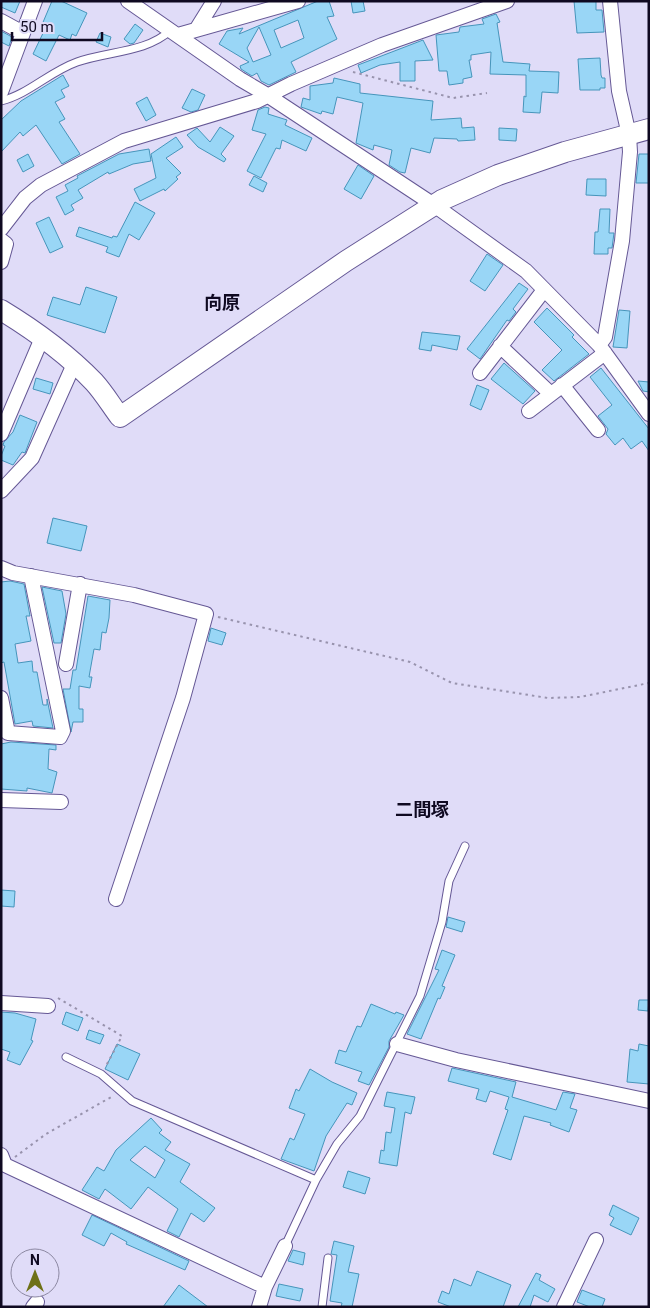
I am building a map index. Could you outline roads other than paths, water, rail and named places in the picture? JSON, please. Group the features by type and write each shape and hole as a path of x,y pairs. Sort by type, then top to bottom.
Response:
{"street":[{"path":"1,92 35,1"},
{"path":"128,1 175,32 240,80 267,95 434,205 526,271 602,349 649,414"},
{"path":"196,30 214,1"},
{"path":"175,32 196,30 298,1"},
{"path":"1,229 25,198 41,185 124,141 258,101 267,95 382,45 507,1"},
{"path":"529,410 556,390 602,349 605,337 622,241 630,152 629,134 619,91 610,1"},
{"path":"1,21 24,33"},
{"path":"1,310 42,338 74,364 94,382 120,417 346,260 434,205 498,175 565,152 649,129"},
{"path":"1,240 6,244 1,262"},
{"path":"480,373 544,290"},
{"path":"1,434 42,338"},
{"path":"500,346 556,390 598,430"},
{"path":"1,491 32,458 74,364"},
{"path":"1,568 13,573 134,595 206,614 184,698 116,899"},
{"path":"1,698 8,733 60,737 63,731 31,576"},
{"path":"66,664 80,584"},
{"path":"1,800 61,802"},
{"path":"1,1003 48,1006"},
{"path":"397,1044 456,1060 649,1101"},
{"path":"3,1160 265,1287"},
{"path":"564,1307 596,1240"},
{"path":"259,1307 265,1287 285,1246"}],"lane":[{"path":"1,101 13,99 64,67 101,55 141,47 175,32"},
{"path":"285,1246 316,1180 337,1144 360,1116 420,996 442,922 449,880 465,846"},
{"path":"66,1057 101,1074 120,1093 132,1101 316,1180"},
{"path":"322,1307 328,1258"}],"district":[{"name":"向原","path":"222,303"},
{"name":"二間塚","path":"422,810"}]}
